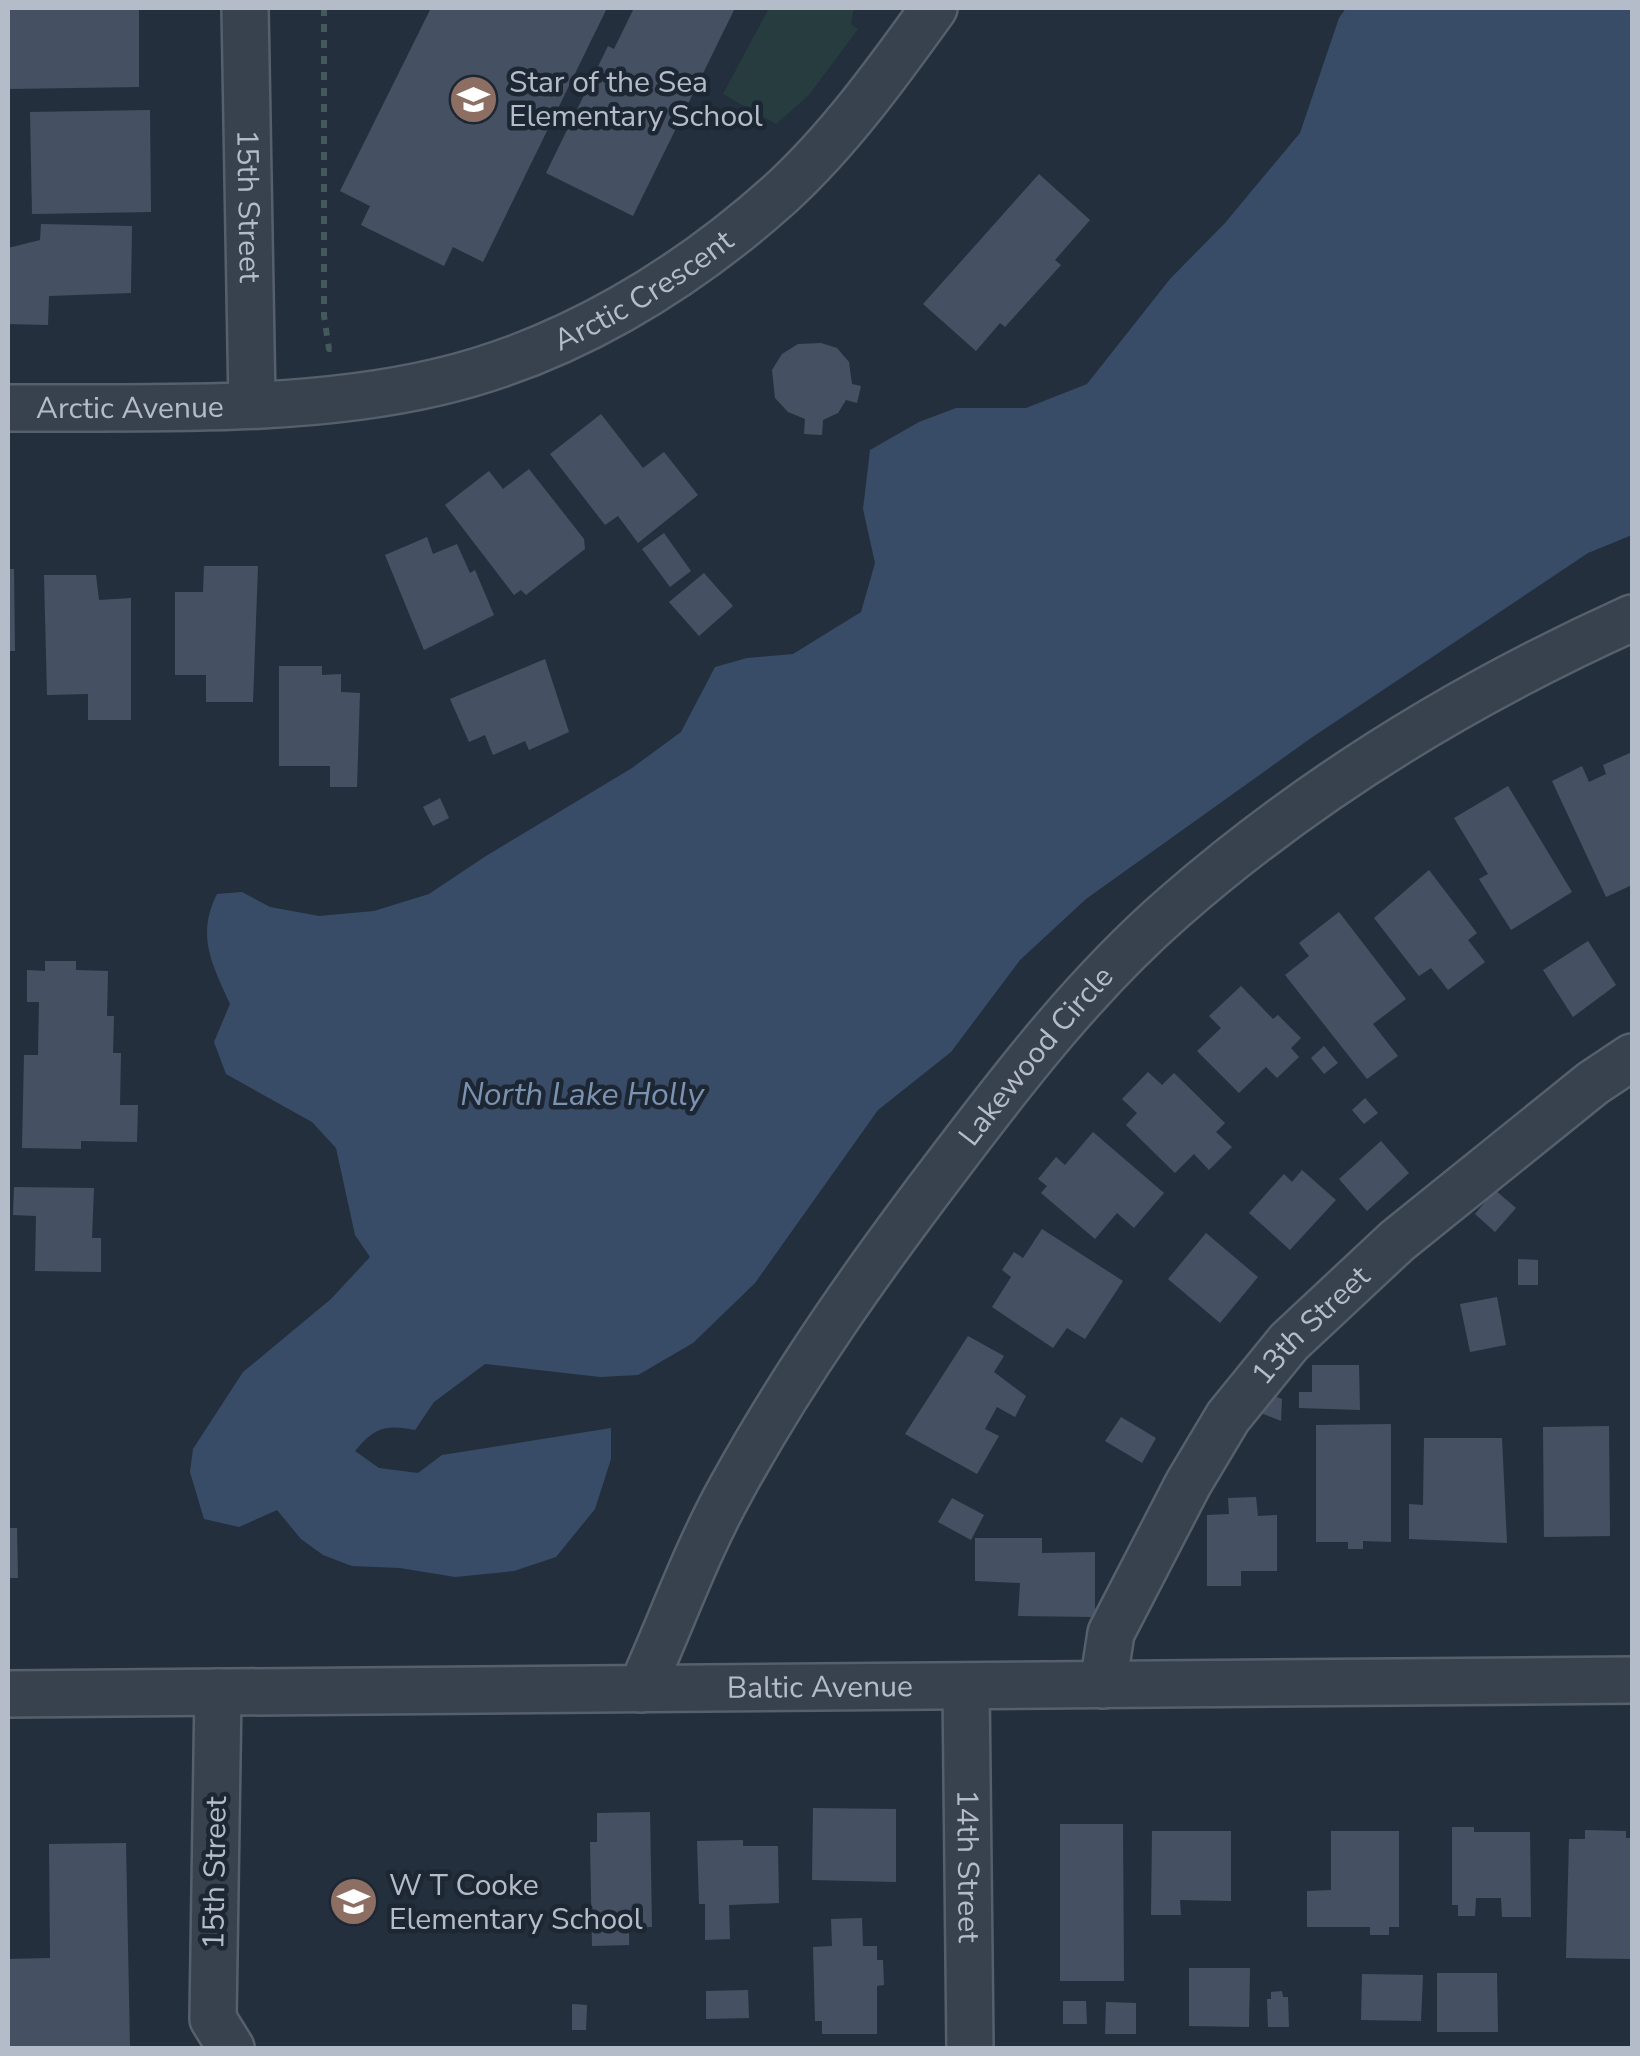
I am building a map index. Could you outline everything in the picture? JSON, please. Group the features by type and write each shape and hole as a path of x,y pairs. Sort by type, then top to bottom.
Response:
{"street":[{"name":"15th Street","path":"245,8 252,403"},
{"name":"Arctic Crescent","path":"252,403 337,398 437,382 550,345 631,304 710,251 781,192 848,121 934,8"},
{"name":"Arctic Avenue","path":"8,408 252,403"},
{"name":"Lakewood Circle","path":"641,1689 729,1493 784,1395 897,1232 1030,1056 1118,961 1174,908 1274,826 1420,727 1578,642 1632,618"},
{"name":"13th Street","path":"1103,1684 1111,1633 1188,1484 1228,1417 1289,1342 1397,1241 1592,1083 1632,1057"},
{"name":"Baltic Avenue","path":"8,1694 1632,1680"},
{"name":"14th Street","path":"966,1686 970,2048"},
{"name":"15th Street","path":"218,1692 213,2019 231,2048"}],"path":[{"path":"324,8 324,316 329,349 348,347"}],"green space":[{"path":"769,8 854,8 851,24 858,29 809,95 776,124 723,94"}],"water":[{"name":"North Lake Holly","path":"1346,8 1632,8 1632,535 1588,553 1311,738 1086,899 1020,960 951,1052 878,1110 755,1283 693,1343 638,1375 600,1377 485,1364 434,1402 415,1430 381,1430 355,1451 379,1468 418,1473 442,1455 611,1428 611,1459 595,1509 556,1557 514,1571 455,1577 400,1568 352,1566 323,1555 301,1539 277,1510 239,1527 204,1519 190,1472 193,1449 243,1372 331,1299 370,1257 355,1235 336,1148 312,1122 226,1074 214,1042 230,1004 212,963 207,937 217,894 242,892 270,907 319,916 374,911 429,894 632,768 681,732 715,667 747,658 793,654 861,612 875,563 863,509 870,450 919,422 956,408 1026,408 1087,384 1170,279 1225,223 1300,133 1339,18"}],"building":[{"path":"8,8 139,8 139,87 8,89"},
{"name":"Star of the Sea Elementary School","path":"431,8 607,8 483,262 453,247 444,266 361,225 370,206 340,191"},
{"name":"Star of the Sea Elementary School","path":"634,8 735,8 633,216 546,173 608,46 614,49"},
{"path":"150,110 151,212 32,214 30,112"},
{"path":"1039,174 1090,220 1055,260 1061,265 1005,327 1000,323 976,351 923,304"},
{"path":"41,224 132,226 131,293 49,296 48,325 8,324 8,248 40,240"},
{"path":"821,343 837,348 849,362 852,384 861,386 857,403 846,400 838,413 823,420 822,435 804,434 805,419 788,412 775,398 772,370 782,354 798,344"},
{"path":"601,414 643,468 664,452 698,495 638,543 618,516 605,525 550,454"},
{"path":"529,469 584,539 585,549 526,595 521,590 514,595 445,505 489,471 503,489"},
{"path":"664,533 691,571 670,587 642,549"},
{"path":"427,537 433,554 457,544 470,573 475,570 494,615 424,650 385,555"},
{"path":"204,566 258,566 253,702 206,702 206,675 175,675 175,592 203,592"},
{"path":"8,569 14,569 15,651 8,651"},
{"path":"704,573 733,606 699,636 669,602"},
{"path":"44,575 96,575 99,600 131,598 131,720 88,720 88,694 47,695"},
{"path":"545,659 569,732 529,750 525,741 493,755 485,735 469,742 450,699"},
{"path":"279,666 322,666 322,675 341,674 341,692 360,693 357,787 330,787 330,766 279,766"},
{"path":"1632,752 1632,885 1606,897 1552,781 1582,766 1589,782 1606,774 1603,765"},
{"path":"1508,786 1572,892 1511,930 1479,879 1488,874 1454,818"},
{"path":"440,798 449,818 433,826 423,807"},
{"path":"1429,870 1477,933 1468,940 1485,962 1448,990 1431,968 1419,976 1374,918"},
{"path":"1339,912 1406,999 1373,1024 1398,1056 1367,1079 1285,975 1309,956 1299,943"},
{"path":"1588,941 1616,985 1573,1017 1543,970"},
{"path":"45,961 76,961 76,970 108,971 107,1016 114,1016 113,1053 121,1053 120,1105 138,1105 137,1142 81,1141 81,1149 22,1148 24,1055 38,1055 39,1002 27,1002 27,970 45,971"},
{"path":"1241,986 1273,1019 1278,1015 1301,1038 1291,1048 1299,1057 1277,1078 1266,1067 1239,1093 1197,1051 1221,1028 1209,1016"},
{"path":"1324,1046 1338,1063 1324,1074 1311,1058"},
{"path":"1148,1072 1162,1085 1174,1073 1225,1123 1216,1132 1232,1147 1209,1170 1194,1154 1175,1173 1126,1125 1137,1113 1122,1099"},
{"path":"1365,1098 1378,1113 1364,1124 1352,1110"},
{"path":"1093,1132 1164,1193 1134,1228 1117,1213 1095,1239 1041,1193 1047,1186 1038,1179 1056,1157 1065,1165"},
{"path":"1381,1141 1409,1173 1367,1211 1339,1179"},
{"path":"1302,1170 1336,1200 1290,1250 1249,1213 1284,1174 1292,1182"},
{"path":"14,1187 94,1188 92,1238 101,1238 101,1272 35,1271 36,1216 13,1215"},
{"path":"1495,1190 1516,1208 1495,1232 1475,1214"},
{"path":"1042,1229 1123,1281 1085,1339 1067,1328 1053,1348 992,1307 1011,1277 1002,1270 1014,1252 1023,1258"},
{"path":"1206,1233 1258,1277 1220,1323 1168,1279"},
{"path":"1518,1259 1538,1260 1538,1285 1518,1285"},
{"path":"1497,1297 1506,1345 1470,1352 1460,1304"},
{"path":"968,1336 1004,1356 994,1372 1026,1396 1015,1417 997,1407 985,1429 999,1436 977,1474 905,1434"},
{"path":"1312,1365 1359,1365 1360,1410 1299,1408 1299,1392 1312,1392"},
{"path":"1269,1394 1282,1399 1281,1421 1261,1413"},
{"path":"1121,1417 1156,1438 1142,1463 1105,1441"},
{"path":"1391,1424 1391,1542 1363,1541 1363,1549 1348,1549 1348,1542 1316,1542 1316,1425"},
{"path":"1609,1426 1610,1536 1544,1537 1543,1427"},
{"path":"1424,1438 1502,1438 1507,1543 1409,1539 1409,1504 1423,1505"},
{"path":"1256,1497 1258,1516 1277,1515 1277,1571 1241,1571 1241,1586 1207,1586 1207,1515 1229,1514 1228,1498"},
{"path":"952,1498 984,1515 971,1540 938,1522"},
{"path":"8,1528 17,1528 18,1578 8,1578"},
{"path":"975,1538 1042,1538 1042,1553 1095,1552 1095,1617 1018,1616 1020,1583 975,1581"},
{"path":"813,1808 896,1809 896,1882 812,1880"},
{"path":"650,1812 652,1927 629,1928 629,1945 592,1946 590,1842 597,1842 597,1813"},
{"path":"1060,1824 1123,1824 1124,1981 1060,1981"},
{"path":"1452,1827 1474,1827 1474,1832 1530,1832 1531,1917 1502,1917 1501,1898 1476,1898 1475,1916 1458,1916 1458,1905 1452,1905"},
{"path":"1585,1830 1626,1831 1626,1838 1632,1838 1632,1959 1566,1958 1569,1839 1585,1839"},
{"path":"1152,1831 1231,1831 1231,1901 1180,1900 1181,1915 1151,1915"},
{"path":"1331,1831 1399,1831 1399,1927 1389,1927 1389,1935 1370,1935 1370,1927 1307,1927 1307,1891 1331,1890"},
{"path":"743,1840 743,1846 778,1846 779,1903 729,1905 730,1939 705,1940 705,1904 699,1904 697,1841"},
{"path":"126,1843 130,2048 8,2048 8,1959 50,1958 49,1844"},
{"path":"862,1918 863,1946 877,1946 877,1960 883,1960 884,1985 877,1986 877,2034 822,2034 822,2021 815,2021 813,1947 832,1946 831,1919"},
{"path":"1189,1968 1250,1968 1249,2027 1189,2026"},
{"path":"1437,1973 1497,1973 1498,2032 1437,2032"},
{"path":"1362,1974 1423,1975 1421,2021 1361,2020"},
{"path":"748,1990 749,2018 706,2019 706,1991"},
{"path":"1282,1991 1283,1997 1288,1997 1289,2027 1268,2027 1267,1999 1271,1999 1271,1992"},
{"path":"1063,2001 1086,2001 1087,2024 1063,2024"},
{"path":"1106,2002 1136,2003 1136,2034 1105,2034"},
{"path":"572,2004 587,2005 586,2030 572,2030"}],"place":[{"name":"Star of the Sea Elementary School","path":"474,99"},
{"name":"W T Cooke Elementary School","path":"354,1902"}]}
